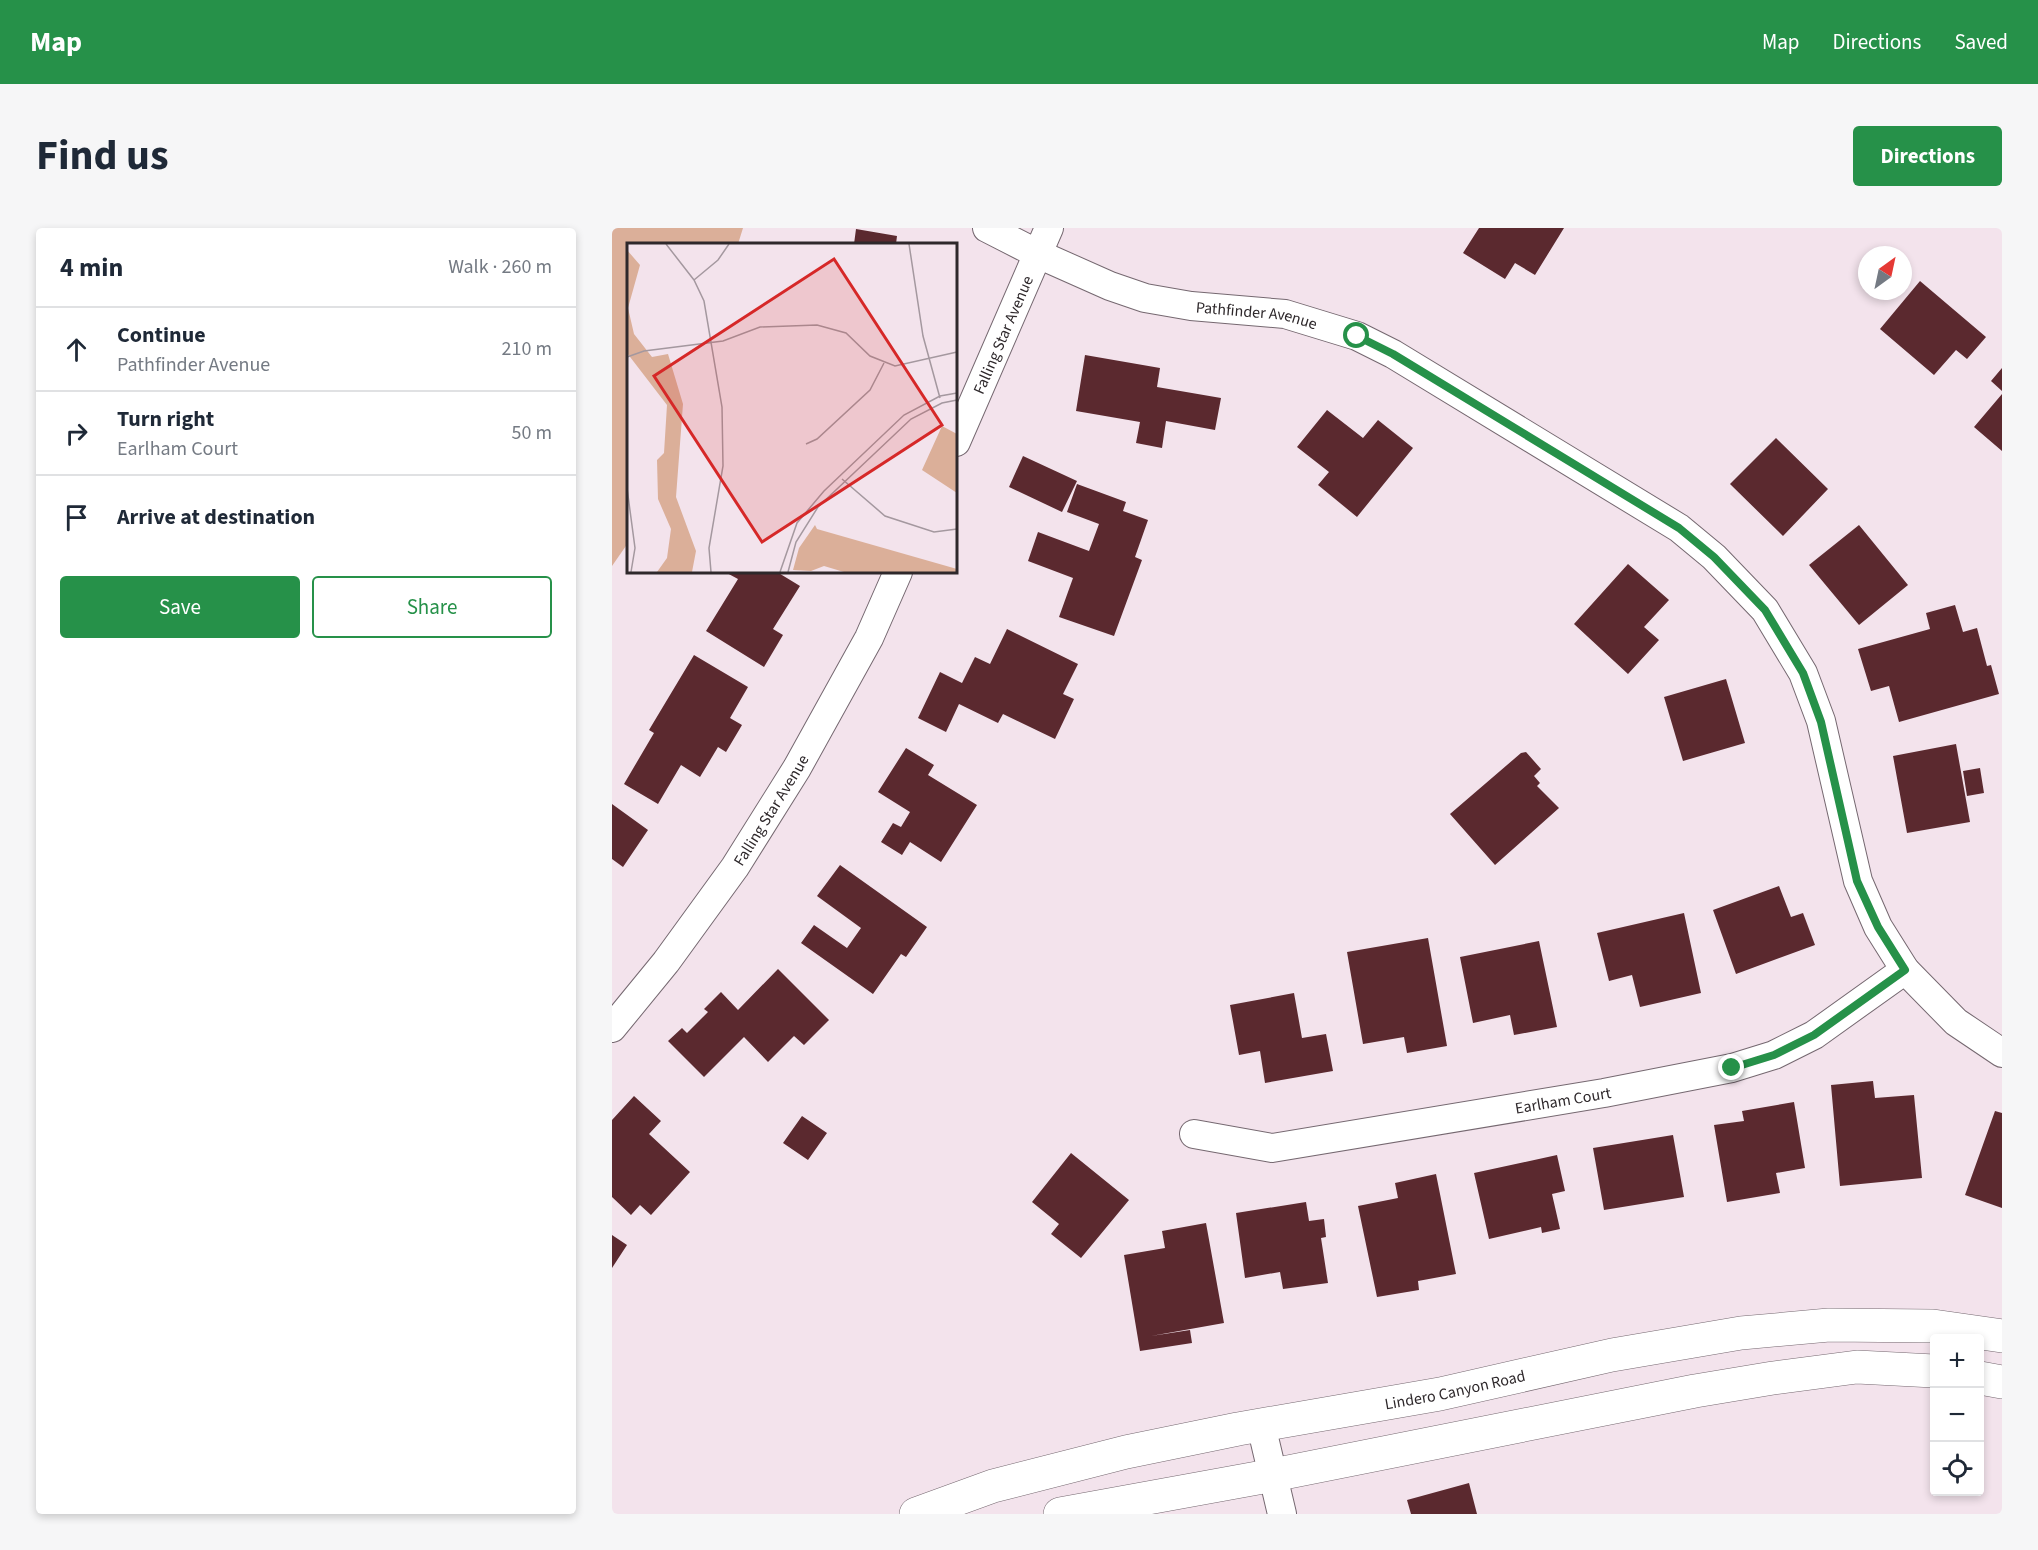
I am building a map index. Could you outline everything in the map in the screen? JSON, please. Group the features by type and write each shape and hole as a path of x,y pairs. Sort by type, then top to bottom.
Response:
{"street":[{"name":"Pathfinder Avenue","path":"987,228 1110,286 1145,298 1191,306 1285,314 1357,336 1393,354 1679,528 1714,557 1765,610 1803,673 1821,722 1857,881 1878,927 1905,970 1956,1022 2002,1053"},
{"name":"Falling Star Avenue","path":"957,440 1049,228"},
{"name":"Falling Star Avenue","path":"612,1028 666,962 735,867 791,778 869,638 898,573"},
{"name":"Earlham Court","path":"1194,1134 1272,1148 1604,1093 1732,1068 1774,1055 1814,1035 1905,970"},
{"name":"Lindero Canyon Road","path":"916,1514 993,1486 1126,1452 1261,1425 1440,1394 1612,1355 1741,1333 1829,1325 1932,1326 2002,1335"},
{"path":"1060,1514 1272,1475 1695,1391 1773,1378 1857,1367 1930,1371"},
{"path":"1984,1378 2002,1382"},
{"path":"1261,1425 1282,1514"}],"shaded area":[{"path":"612,228 743,228 738,243 627,243 627,544 612,566"}],"building":[{"path":"1479,228 1564,228 1535,275 1515,263 1505,279 1463,253"},
{"path":"856,229 897,236 896,243 854,243"},
{"path":"1920,281 1986,337 1967,359 1956,350 1934,375 1880,329 1904,300 1912,300 1912,291"},
{"path":"1085,355 1160,368 1157,387 1221,398 1215,430 1166,421 1162,448 1136,443 1140,422 1076,411"},
{"path":"2002,368 2002,391 1991,381"},
{"path":"2002,394 2002,451 1974,427"},
{"path":"1327,410 1363,438 1378,420 1413,448 1357,517 1318,485 1329,472 1297,447"},
{"path":"1776,438 1828,489 1783,536 1730,484"},
{"path":"1023,456 1077,481 1062,512 1009,487"},
{"path":"1077,484 1126,502 1123,511 1148,520 1135,557 1142,560 1114,636 1059,617 1073,578 1028,561 1038,532 1089,551 1099,524 1067,512"},
{"path":"1859,525 1908,585 1859,625 1809,565"},
{"path":"1628,564 1669,600 1644,627 1659,640 1628,674 1574,624"},
{"path":"727,573 779,573 800,586 773,629 783,635 764,667 706,631 738,579"},
{"path":"1955,605 1963,632 1977,628 1987,666 1991,665 1999,694 1899,722 1889,686 1871,691 1858,649 1930,629 1926,613"},
{"path":"1007,629 1078,664 1063,694 1074,699 1055,739 1003,714 998,723 959,704 946,732 918,718 940,672 962,683 975,657 990,664"},
{"path":"694,655 748,687 730,718 742,725 726,752 718,747 700,777 681,765 658,804 624,784 654,733 649,730"},
{"path":"1726,679 1745,743 1683,761 1664,697"},
{"path":"1956,744 1970,822 1907,833 1893,756"},
{"path":"906,748 934,765 928,775 977,805 941,862 910,842 902,855 881,842 893,823 901,827 910,812 878,792"},
{"path":"1526,752 1541,769 1534,776 1540,783 1537,786 1559,808 1495,865 1450,814 1521,753"},
{"path":"1980,768 1984,793 1967,796 1963,771"},
{"path":"612,804 648,830 623,867 612,859"},
{"path":"840,865 927,927 906,957 901,954 873,994 801,943 814,925 847,948 861,928 817,896"},
{"path":"1779,886 1791,917 1803,913 1815,945 1736,974 1713,910"},
{"path":"1684,913 1701,993 1640,1007 1632,975 1609,981 1597,933"},
{"path":"1428,938 1447,1046 1407,1053 1404,1037 1363,1044 1347,952"},
{"path":"1539,941 1557,1027 1514,1035 1510,1015 1473,1023 1460,957"},
{"path":"778,969 829,1020 804,1045 794,1036 768,1062 744,1037 704,1077 668,1041 682,1028 687,1033 708,1012 704,1009 721,992 738,1010"},
{"path":"1294,993 1302,1038 1326,1034 1333,1071 1265,1083 1260,1051 1239,1055 1230,1005"},
{"path":"1873,1081 1875,1098 1914,1095 1922,1178 1840,1186 1831,1085"},
{"path":"634,1096 661,1121 649,1134 690,1172 651,1215 640,1205 631,1215 612,1197 612,1120"},
{"path":"1794,1102 1805,1168 1776,1173 1780,1193 1727,1202 1714,1125 1744,1121 1742,1111"},
{"path":"1995,1111 2002,1113 2002,1208 1965,1195"},
{"path":"802,1116 827,1133 808,1160 783,1143"},
{"path":"1673,1135 1684,1197 1604,1210 1593,1148"},
{"path":"1071,1153 1129,1200 1081,1258 1051,1234 1059,1224 1032,1202"},
{"path":"1557,1155 1565,1191 1552,1194 1560,1229 1542,1233 1541,1227 1489,1239 1474,1173"},
{"path":"1436,1174 1456,1274 1418,1281 1419,1290 1377,1297 1358,1206 1398,1198 1395,1183"},
{"path":"1306,1202 1309,1221 1324,1219 1326,1237 1321,1238 1328,1283 1283,1289 1280,1272 1245,1278 1236,1213"},
{"path":"1206,1223 1224,1323 1151,1336 1190,1330 1192,1343 1140,1351 1124,1255 1165,1248 1162,1231"},
{"path":"612,1235 627,1245 612,1268"},
{"path":"1469,1483 1477,1514 1411,1514 1407,1500"}],"route":[{"path":"1357,336 1393,354 1679,528 1714,557 1765,610 1803,673 1821,722 1857,881 1878,927 1905,970 1814,1035 1774,1055 1732,1068"}]}
